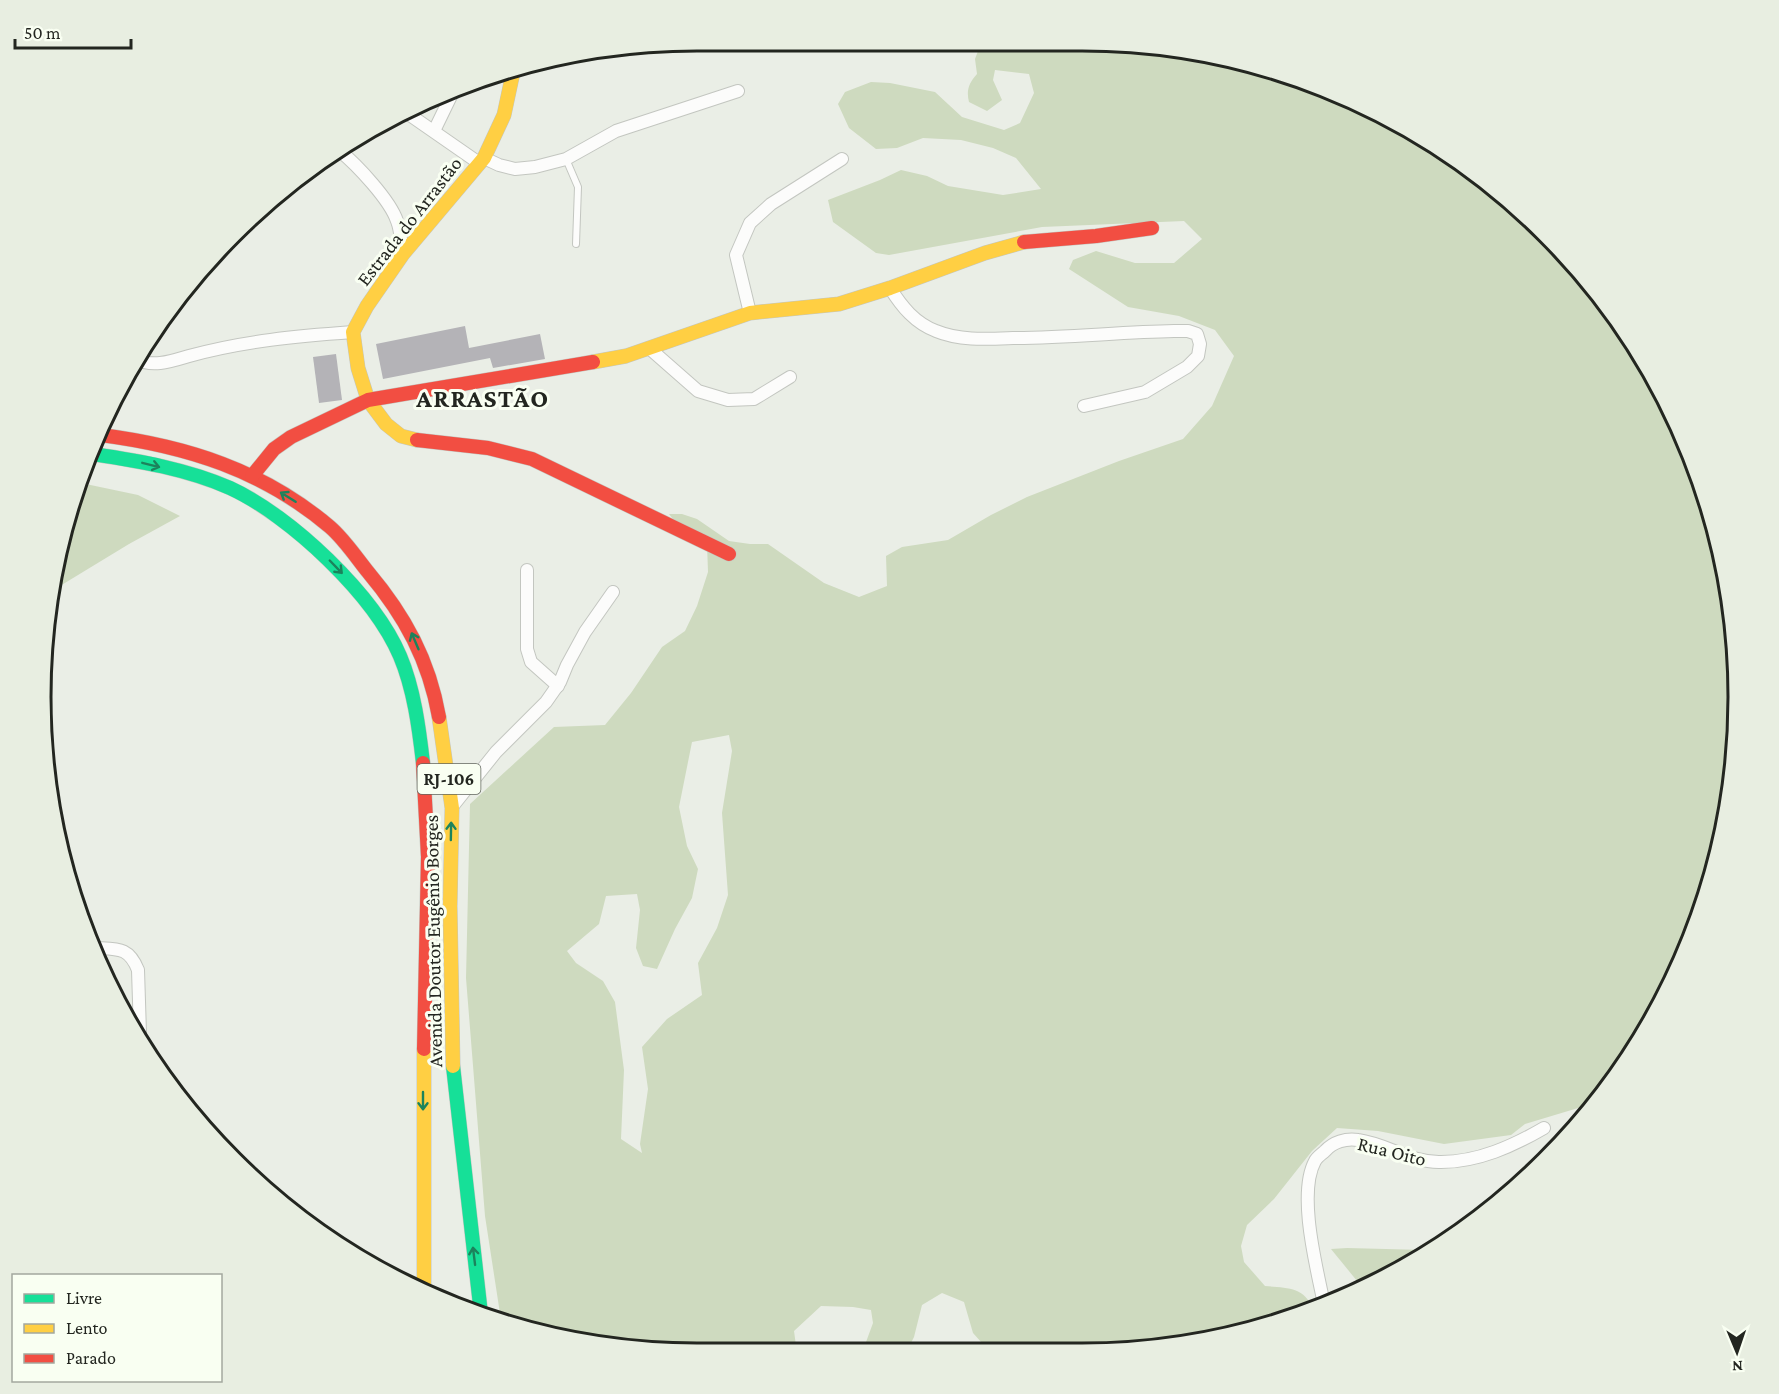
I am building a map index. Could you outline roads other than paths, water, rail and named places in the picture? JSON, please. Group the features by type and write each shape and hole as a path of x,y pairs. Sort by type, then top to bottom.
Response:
{"main road":[{"name":"Estrada do Arrastão","path":"353,332 367,306 403,254 481,161 494,141 503,119 512,78"},
{"path":"252,477 274,449 291,437 368,400 626,356 750,313 839,304 1029,240 1096,236 1152,228"},
{"path":"353,332 358,368 368,400 386,424 401,436 421,441 488,448 532,459 729,554"},
{"name":"Avenida Doutor Eugênio Borges","path":"107,436 138,440 201,455 252,477 290,498 331,528 381,587 413,635 434,689 446,748 452,808 450,906 453,1064 480,1306"},
{"name":"Avenida Doutor Eugênio Borges","path":"98,455 130,460 198,477 244,495 287,522 338,568 381,621 404,664 415,707 425,770 428,818 423,1067 424,1282"}],"street":[{"path":"414,117 481,161 515,169 535,167 566,159 616,131 738,90"},
{"path":"434,131 449,101"},
{"path":"345,156 378,190 392,210 397,221 403,254"},
{"path":"750,313 736,255 750,223 771,204 842,159"},
{"path":"890,288 901,306 918,321 936,331 959,337 1051,338 1174,331 1188,331 1197,334 1200,345 1198,356 1187,367 1145,392 1084,406"},
{"path":"145,362 151,364 166,362 249,342 353,332"},
{"path":"649,348 698,391 728,400 754,399 790,377"},
{"path":"527,570 526,649 531,662 558,686"},
{"path":"452,808 496,752 538,711 558,686 585,632 613,592"},
{"path":"102,948 124,950 130,954 138,970 141,1024"},
{"name":"Rua Oito","path":"1322,1297 1312,1249 1308,1196 1310,1176 1316,1160 1329,1146 1344,1140 1358,1140 1412,1158 1441,1162 1478,1157 1515,1145 1544,1128"}],"lane":[{"path":"566,159 578,187 576,244"}],"district":[{"name":"ARRASTÃO","path":"483,398"}]}
